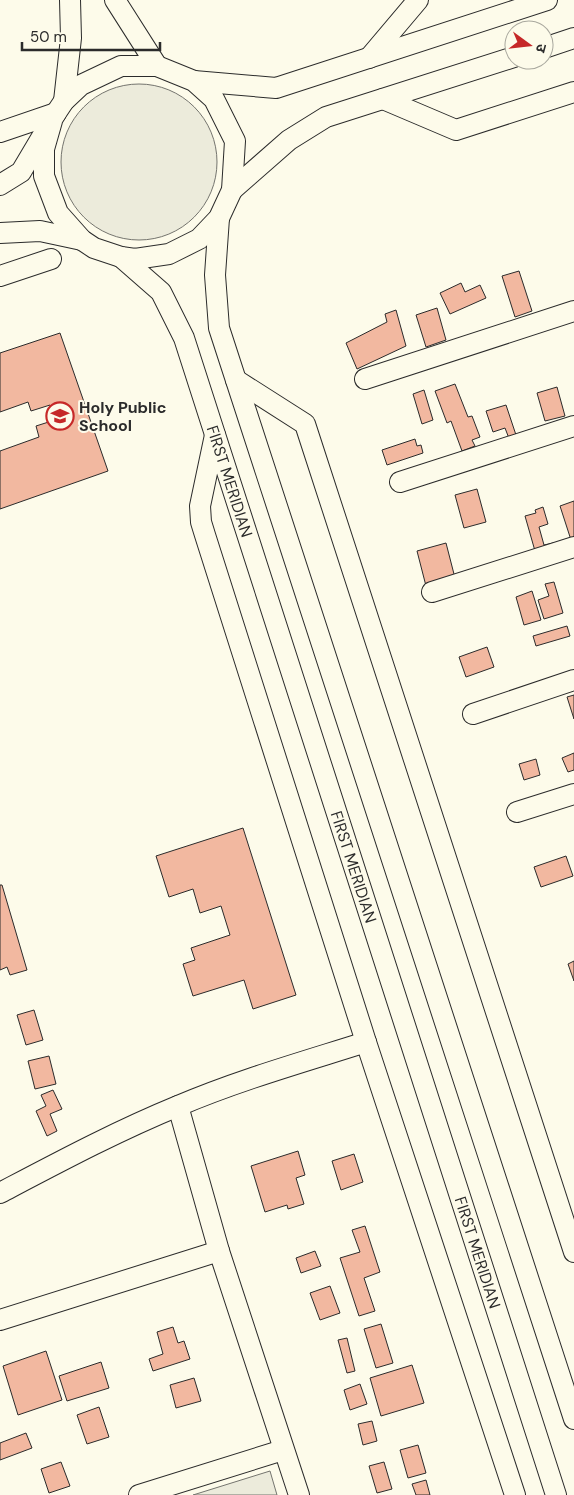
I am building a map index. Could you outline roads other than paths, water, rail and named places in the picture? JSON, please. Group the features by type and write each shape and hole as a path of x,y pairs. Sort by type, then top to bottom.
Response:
{"street":[{"path":"70,0 70,38 57,112 44,149 44,176 58,213 82,240 94,248 121,257 135,259 169,254 199,239 219,218 232,190 235,141 214,99 194,81"},
{"path":"115,0 157,66"},
{"path":"369,58 418,0"},
{"path":"0,185 21,172 57,112 81,85 121,66 157,66 194,81 276,88 547,0"},
{"path":"554,45 574,38"},
{"path":"232,190 289,140 326,117 504,60"},
{"path":"383,99 456,130 574,92"},
{"path":"0,132 57,112"},
{"path":"219,218 215,275 219,328 574,1418"},
{"path":"0,233 40,230 82,240"},
{"name":"FIRST MERIDIAN","path":"121,257 161,292 184,338 556,1495"},
{"path":"0,276 51,259"},
{"path":"365,379 574,311"},
{"path":"236,380 305,424 574,1252"},
{"path":"400,482 574,426"},
{"path":"215,435 200,506 201,522 366,1042 515,1495"},
{"path":"432,592 574,547"},
{"path":"473,714 574,680"},
{"path":"517,812 574,794"},
{"path":"0,1193 84,1149 178,1106 260,1075 366,1042"},
{"path":"178,1106 219,1251 299,1495"},
{"path":"0,1320 219,1251"},
{"path":"139,1495 283,1450"}],"place":[{"name":"Holy Public School","path":"60,416"}]}
